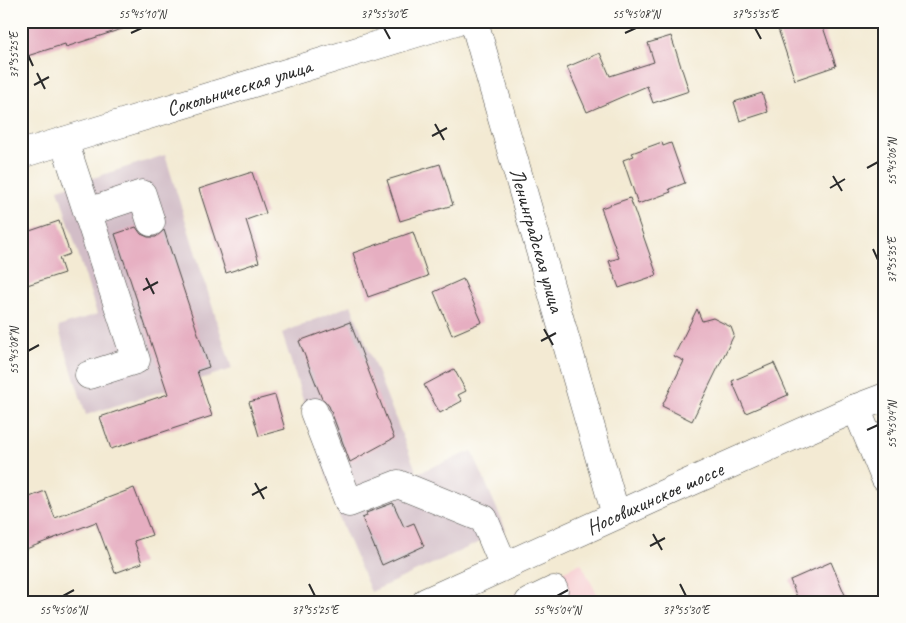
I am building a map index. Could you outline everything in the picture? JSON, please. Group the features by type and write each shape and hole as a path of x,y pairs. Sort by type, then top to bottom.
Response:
{"street":[{"name":"Сокольническая улица","path":"21,154 456,21"},
{"name":"Ленинградская улица","path":"474,21 616,515"},
{"path":"64,141 136,360 90,375"},
{"path":"88,212 142,194 151,222"},
{"name":"Носовихинское шоссе","path":"426,602 616,515 856,408 885,397"},
{"path":"856,408 885,478"},
{"path":"314,412 349,503 398,484 475,515 484,519 504,566"},
{"path":"529,602 554,590"}],"shaded area":[{"path":"165,155 232,369 86,415 58,327 97,314 58,189"},
{"path":"351,305 417,473 472,451 506,530 371,592 342,525 282,333"},
{"path":"581,563 601,602 498,602"}],"building":[{"path":"21,21 133,21 134,25 66,47 65,44 21,58"},
{"path":"792,21 821,21 836,66 795,80 777,26"},
{"path":"671,36 689,91 653,103 647,86 587,112 567,67 600,53 610,76 654,62 648,43"},
{"path":"762,93 768,112 740,121 734,102"},
{"path":"662,142 663,146 671,143 685,183 669,189 671,192 638,204 623,160 634,156 632,153"},
{"path":"440,164 453,205 400,221 387,180"},
{"path":"252,172 266,213 246,220 259,262 226,273 199,189"},
{"path":"630,198 657,275 619,288 609,261 619,258 601,208"},
{"path":"59,221 70,254 59,258 64,273 21,287 21,234"},
{"path":"136,227 141,234 148,237 156,237 164,230 209,367 197,371 212,416 111,449 100,417 168,394 115,234"},
{"path":"413,232 428,276 368,297 353,253"},
{"path":"463,279 482,322 452,335 434,292"},
{"path":"697,309 702,321 713,318 731,327 734,335 692,421 662,406 684,361 674,356"},
{"path":"350,322 394,438 350,462 329,406 322,399 299,341"},
{"path":"774,363 788,395 746,413 732,381"},
{"path":"454,369 466,391 458,395 462,401 440,413 424,385"},
{"path":"275,395 285,429 259,436 249,402"},
{"path":"134,488 152,535 134,541 142,563 115,573 96,522 21,551 21,519 28,516 22,500 45,491 55,518"},
{"path":"393,503 404,527 414,523 424,546 382,565 362,518 367,516 366,513"},
{"path":"831,562 848,602 799,602 790,580"}]}
